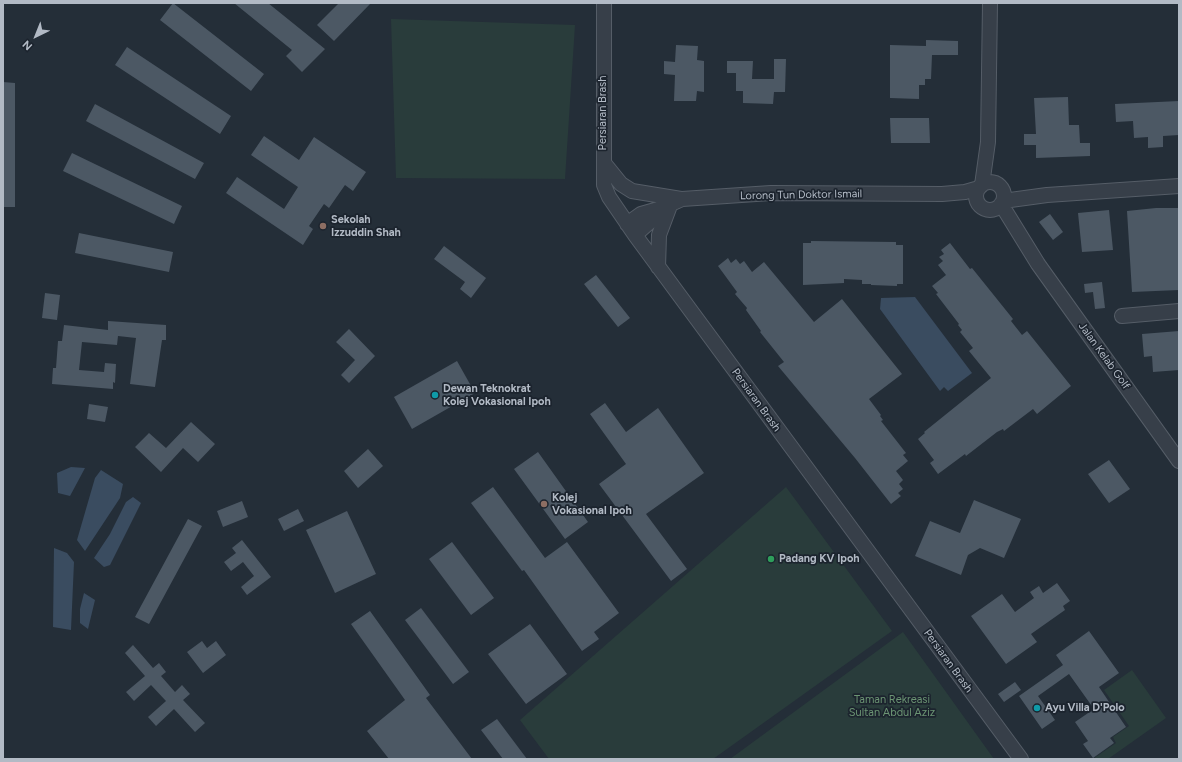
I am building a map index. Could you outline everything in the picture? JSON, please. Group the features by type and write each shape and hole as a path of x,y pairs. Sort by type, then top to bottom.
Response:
{"street":[{"name":"Persiaran Brash","path":"604,3 604,185 609,197 658,267 1021,759"},
{"path":"990,3 988,142 991,196"},
{"path":"604,163 621,184 632,191 672,203 659,235 658,267"},
{"name":"Lorong Tun Doktor Ismail","path":"631,229 641,214 672,203 771,193 942,194 991,196 1048,195 1179,186"},
{"name":"Jalan Kelab Golf","path":"991,196 1179,461"},
{"path":"1122,316 1179,311"}],"green space":[{"path":"391,19 575,25 565,179 396,178"},
{"name":"Padang KV Ipoh","path":"786,487 892,631 713,759 549,759 520,720"},
{"name":"Taman Rekreasi Sultan Abdul Aziz","path":"903,632 994,759 730,759"},
{"path":"1132,670 1166,718 1108,759 1093,759 1116,743 1113,737 1129,726 1104,690"}],"water":[{"path":"915,297 972,373 948,391 944,387 940,391 880,309 881,298"},
{"path":"71,467 85,468 70,496 58,493 57,473"},
{"path":"101,470 123,484 120,498 85,551 77,540 95,478"},
{"path":"133,497 141,503 110,565 104,567 94,558 110,534 126,502"},
{"path":"54,548 67,553 74,562 71,630 53,627"},
{"path":"84,593 95,600 88,629 80,623 80,609"}],"building":[{"path":"173,3 264,74 251,91 160,20"},
{"path":"234,3 268,3 325,49 302,72 286,56 292,50"},
{"path":"339,3 371,3 334,41 317,25"},
{"path":"926,40 958,41 958,55 932,55 931,79 925,79 925,85 919,85 919,99 890,98 890,45 926,46"},
{"path":"676,45 698,46 697,60 704,61 704,92 697,91 696,101 674,101 675,75 664,74 664,61 675,62"},
{"path":"127,47 231,116 220,134 115,65"},
{"path":"774,59 786,59 785,92 774,92 773,104 743,103 743,91 736,91 736,73 727,73 727,61 753,61 752,79 774,79"},
{"path":"3,82 15,83 15,207 3,207"},
{"path":"1068,97 1069,125 1079,125 1080,143 1090,143 1090,156 1036,158 1036,145 1024,145 1024,134 1036,134 1034,98"},
{"path":"1179,101 1179,135 1163,136 1163,147 1148,148 1148,137 1134,138 1133,121 1116,122 1115,104"},
{"path":"95,104 204,163 195,179 86,121"},
{"path":"890,118 929,118 930,143 891,143"},
{"path":"264,136 299,160 314,137 366,172 353,191 345,185 329,208 324,204 309,226 313,229 303,245 226,193 237,177 284,209 298,187 251,155"},
{"path":"72,153 182,206 174,224 63,171"},
{"path":"1156,208 1179,208 1179,290 1132,292 1127,211"},
{"path":"1109,210 1113,250 1082,252 1078,213"},
{"path":"1050,214 1063,232 1053,240 1039,222"},
{"path":"79,233 173,252 169,272 75,253"},
{"path":"811,241 896,242 896,245 903,245 903,284 897,284 897,286 871,285 862,284 862,280 844,279 844,283 803,285 803,243 811,243"},
{"path":"950,243 1013,319 1011,321 1022,335 1027,331 1071,386 1037,414 1033,409 1004,431 1003,429 997,432 966,456 965,454 938,474 930,463 934,460 918,439 925,433 924,432 991,378 969,351 973,348 960,332 962,330 958,325 959,324 936,294 938,293 932,286 946,275 938,265 943,261 939,257 944,254 941,250"},
{"path":"444,246 486,278 471,298 460,289 465,282 434,259"},
{"path":"728,258 731,263 736,259 740,264 744,261 752,272 764,262 814,322 842,299 902,374 869,399 881,415 880,416 883,420 881,421 906,453 903,455 908,461 896,471 903,480 899,484 903,489 898,493 901,496 891,504 855,458 778,366 784,362 760,332 761,331 746,310 747,308 735,294 737,292 718,266"},
{"path":"596,275 630,318 618,327 584,284"},
{"path":"1102,282 1105,308 1095,309 1093,292 1085,293 1084,284"},
{"path":"45,293 60,295 57,320 42,318"},
{"path":"108,321 166,325 166,340 162,340 155,387 130,384 136,338 118,336 117,345 82,342 79,370 104,372 105,363 116,364 115,383 113,382 113,389 52,384 53,368 56,368 58,341 62,341 64,325 108,330"},
{"path":"349,329 375,356 349,383 341,375 355,360 336,342"},
{"path":"1179,331 1179,370 1153,372 1152,356 1144,357 1142,334"},
{"name":"Dewan Teknokrat Kolej Vokasional Ipoh","path":"457,361 475,393 412,429 394,397"},
{"path":"605,403 626,432 658,408 704,473 646,514 687,569 671,581 599,484 626,464 590,414"},
{"path":"89,404 108,407 105,422 87,419"},
{"path":"191,422 215,444 198,462 183,448 161,472 135,447 149,433 166,448"},
{"path":"368,449 383,466 358,488 344,471"},
{"path":"538,452 588,522 565,539 514,469"},
{"path":"1109,460 1130,489 1109,503 1088,474"},
{"path":"493,487 545,558 567,542 619,613 594,632 599,639 582,651 524,570 522,571 471,503"},
{"path":"974,500 1021,519 1004,558 980,548 968,555 961,575 915,556 930,521 960,533"},
{"path":"242,501 248,517 223,527 217,511"},
{"path":"298,509 304,521 284,531 278,519"},
{"path":"347,511 376,574 335,593 306,530"},
{"path":"188,519 202,526 149,624 135,617"},
{"path":"242,540 271,577 247,595 241,587 254,576 243,562 231,571 224,562 236,553 232,548"},
{"path":"452,542 494,598 471,615 429,559"},
{"path":"1057,583 1070,601 1063,606 1065,610 1031,634 1037,642 1006,664 971,616 1002,594 1015,612 1034,598 1030,592 1039,586 1043,593"},
{"path":"421,608 469,672 453,684 405,620"},
{"path":"370,611 430,695 426,698 472,759 389,759 367,731 405,700 351,624"},
{"path":"530,624 567,674 526,704 488,654"},
{"path":"1089,631 1119,673 1099,687 1126,727 1110,738 1114,743 1093,758 1083,744 1088,741 1075,722 1094,709 1069,674 1038,696 1055,720 1042,729 1019,696 1063,665 1056,655"},
{"path":"202,641 207,648 216,641 226,655 203,673 187,652"},
{"path":"133,645 153,668 159,663 166,672 161,676 175,692 182,685 190,694 183,700 205,723 195,732 174,709 156,726 148,717 166,701 151,685 134,701 126,692 145,676 125,653"},
{"path":"1015,682 1021,690 1004,702 998,694"},
{"path":"497,719 527,759 503,759 481,730"}],"place":[{"name":"Sekolah Izzuddin Shah","path":"323,226"},
{"name":"Dewan Teknokrat Kolej Vokasional Ipoh","path":"435,395"},
{"name":"Kolej Vokasional Ipoh","path":"544,504"},
{"name":"Padang KV Ipoh","path":"771,559"},
{"name":"Ayu Villa D'Polo","path":"1037,708"}]}
